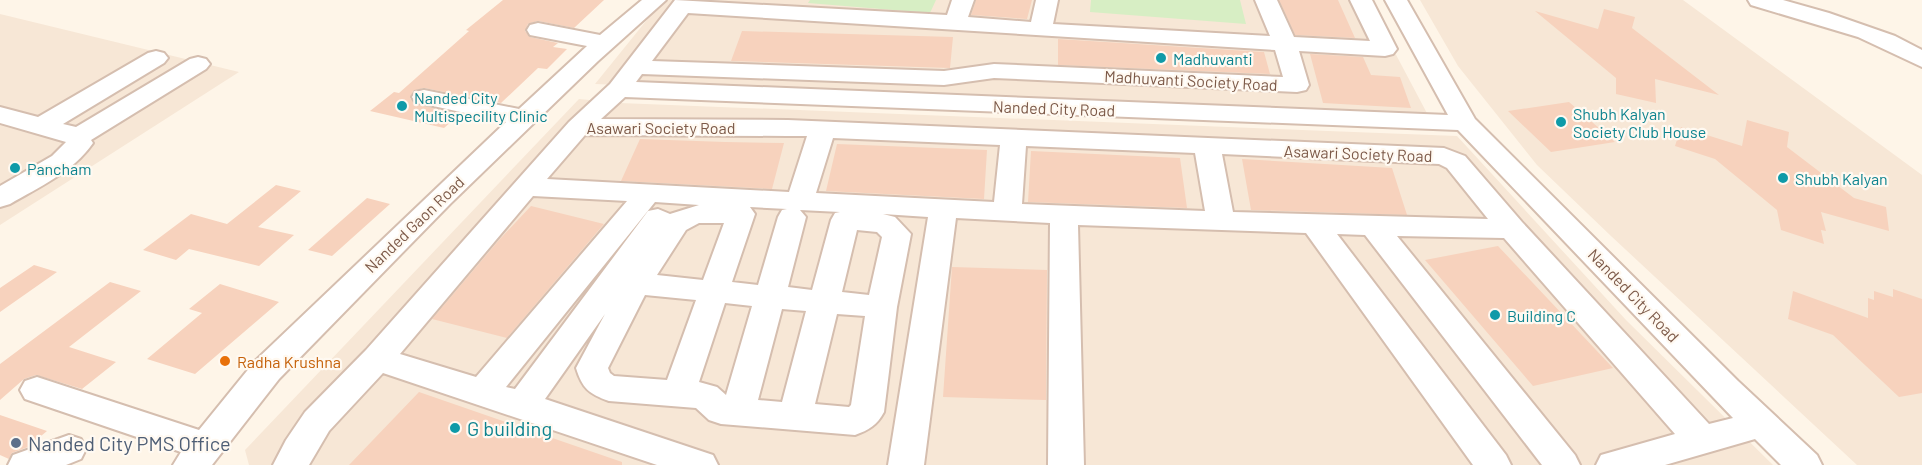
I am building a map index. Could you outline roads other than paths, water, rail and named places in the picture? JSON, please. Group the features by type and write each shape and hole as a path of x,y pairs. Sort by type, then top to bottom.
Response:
{"street":[{"path":"955,22 963,0"},
{"path":"1040,30 1047,0"},
{"name":"Madhuvanti Society Road","path":"994,71 1297,85 1285,43 1266,0"},
{"path":"578,127 632,82 674,2 767,5 1040,30 1385,49 1361,0"},
{"name":"Nanded City Road","path":"1396,0 1465,123 1761,424 1795,463"},
{"path":"1759,0 1880,37 1913,53 1922,60"},
{"name":"Nanded Gaon Road","path":"198,455 267,370 524,118 605,43 674,2"},
{"path":"993,105 994,71 1002,27"},
{"path":"538,30 605,43"},
{"path":"42,126 156,58"},
{"path":"632,82 945,78 994,71"},
{"path":"77,138 142,98 198,73"},
{"name":"Nanded City Road","path":"632,82 993,105 1465,123"},
{"path":"424,97 524,118"},
{"path":"142,98 173,107"},
{"path":"0,116 75,135 80,143 61,162 0,198"},
{"name":"Asawari Society Road","path":"291,465 296,452 321,417 377,359 578,127 822,130 1444,156 1456,162 1512,229 1702,440"},
{"path":"738,412 769,296 822,130"},
{"path":"1007,212 1014,138"},
{"path":"1207,147 1221,220"},
{"path":"527,187 661,194 796,209 845,220 885,224 897,234 882,307 867,412 855,421 722,411 705,396 609,388 596,381 592,368 661,194"},
{"path":"483,392 661,194"},
{"path":"906,465 944,208"},
{"path":"522,405 676,223 685,215 696,213 741,214 796,209 944,208 1064,215 1512,229"},
{"path":"678,394 741,214"},
{"path":"1064,215 1066,465"},
{"path":"795,416 826,302 845,220"},
{"path":"1314,224 1493,465"},
{"path":"1373,225 1562,465"},
{"path":"624,283 882,307"},
{"path":"377,359 483,392 692,464"},
{"path":"37,390 198,455"},
{"path":"1614,465 1761,424"},
{"path":"26,465 69,449"},
{"path":"0,463 10,465"}],"place":[{"name":"Madhuvanti","path":"1161,58"},
{"name":"Nanded City Multispecility Clinic","path":"402,106"},
{"name":"Shubh Kalyan Society Club House","path":"1561,122"},
{"name":"Pancham","path":"15,168"},
{"name":"Shubh Kalyan","path":"1783,178"},
{"name":"Building C","path":"1495,315"},
{"name":"Radha Krushna","path":"225,361"},
{"name":"G building","path":"455,428"},
{"name":"Nanded City PMS Office","path":"16,443"}]}
